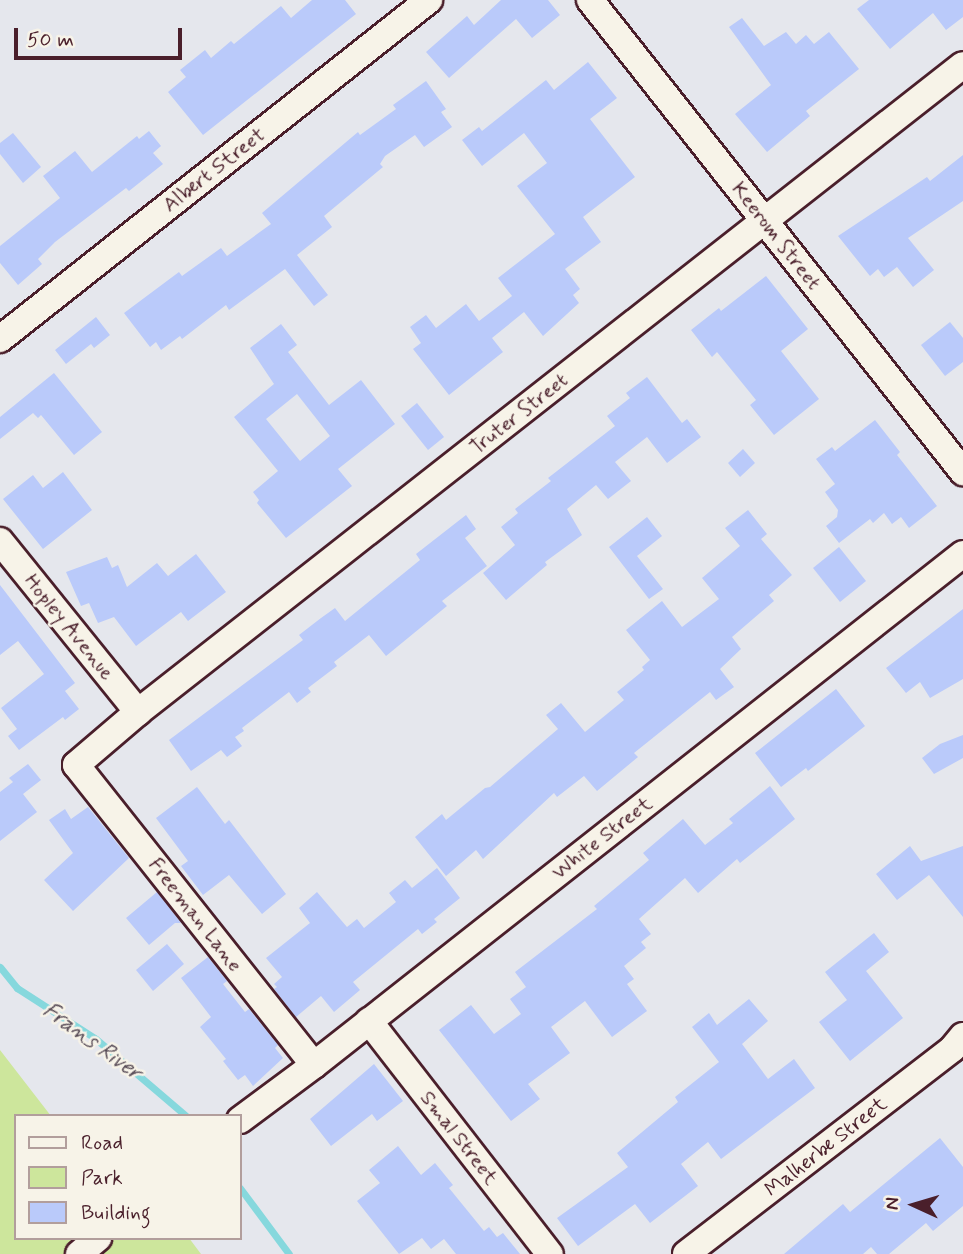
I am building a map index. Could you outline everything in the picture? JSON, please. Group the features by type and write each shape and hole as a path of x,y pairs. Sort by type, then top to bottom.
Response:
{"street":[{"name":"Albert Street","path":"0,340 429,0"},
{"name":"Keerom Street","path":"590,0 963,471"},
{"name":"Truter Street","path":"76,765 138,712 963,65"},
{"name":"Hopley Avenue","path":"0,541 138,712"},
{"name":"White Street","path":"242,1119 314,1065 963,554"},
{"name":"Freeman Lane","path":"76,765 314,1065"},
{"name":"Smal Street","path":"369,1021 550,1254"},
{"name":"Malherbe Street","path":"686,1254 941,1057 963,1036"},
{"path":"79,1254 96,1240"}],"green space":[{"path":"0,1050 49,1114 14,1114 14,1240 190,1240 201,1254 0,1254"}],"building":[{"path":"312,0 345,0 356,14 203,135 168,92 186,77 180,70 205,50 211,58 231,41 234,44 281,6 291,18"},
{"path":"501,0 548,0 560,15 532,38 516,19 449,78 426,52 467,16 474,25"},
{"path":"869,0 963,0 963,17 946,30 933,13 890,49 857,9"},
{"path":"742,18 764,46 786,32 796,44 806,35 814,44 829,32 859,69 806,111 810,116 767,152 735,114 771,85 729,27"},
{"path":"588,62 617,98 590,119 635,177 583,217 601,242 565,269 580,289 573,295 579,303 543,336 524,312 492,338 503,352 449,395 413,349 421,343 410,327 426,315 436,328 466,304 479,321 512,296 498,278 555,234 517,186 547,163 524,133 482,166 462,140 479,127 482,131 546,80 554,90"},
{"path":"426,81 446,109 441,112 452,127 424,147 415,135 385,156 380,164 383,167 324,216 332,227 297,255 328,295 314,306 285,269 229,310 226,305 182,339 180,336 161,350 156,342 150,347 124,313 179,272 182,276 221,248 227,256 271,224 262,213 358,132 360,135 396,109 393,105"},
{"path":"149,131 161,146 153,153 163,164 129,191 126,188 55,242 38,259 42,264 18,285 0,263 0,246 60,198 43,176 75,151 92,172 137,136 139,139"},
{"path":"13,133 41,167 23,183 0,154 0,143"},
{"path":"963,155 963,201 908,238 934,270 913,287 897,267 884,277 878,269 870,276 838,236 927,177 930,181"},
{"path":"766,276 808,329 781,351 819,399 774,435 750,405 756,400 717,352 712,357 691,330 719,308 721,311"},
{"path":"96,317 110,335 94,348 91,344 66,364 55,350"},
{"path":"950,322 963,338 963,362 945,376 921,345"},
{"path":"281,324 297,345 288,352 329,405 361,380 395,424 338,469 352,486 286,538 257,503 259,500 253,492 278,471 234,417 274,384 250,348","holes":["297,394 330,436 300,461 266,419"]},
{"path":"54,373 102,432 74,455 41,415 38,418 33,413 0,439 0,417"},
{"path":"647,377 682,423 687,419 701,437 667,463 647,437 615,462 631,481 608,499 596,485 567,509 582,535 545,562 547,565 506,600 483,573 515,545 501,527 518,513 515,509 551,481 548,478 615,426 607,416 630,398 626,393"},
{"path":"417,403 444,437 428,450 401,416"},
{"path":"875,420 900,452 897,455 937,506 909,528 901,517 892,524 884,513 873,523 870,519 839,543 826,526 837,517 838,510 825,492 835,484 816,459 832,447 835,451"},
{"path":"743,449 755,463 740,477 728,463"},
{"path":"63,472 92,510 43,549 3,499 33,475 43,488"},
{"path":"748,510 767,534 761,539 792,575 769,595 774,601 732,637 741,649 720,669 734,687 716,700 710,692 634,753 638,757 597,791 584,776 557,797 554,793 483,859 476,850 446,876 415,837 442,814 446,820 485,788 490,787 558,729 546,715 561,703 585,732 624,700 617,692 644,670 642,667 650,660 626,630 662,601 682,627 719,599 702,578 740,546 725,528"},
{"path":"466,515 476,529 465,538 487,566 442,601 447,606 386,656 369,635 334,662 337,666 308,688 311,692 297,703 289,692 242,728 244,731 235,737 242,746 227,757 221,750 191,771 169,740 303,640 299,635 335,608 345,621 420,560 416,554"},
{"path":"647,517 662,536 637,556 663,589 649,599 609,547"},
{"path":"839,547 866,581 840,602 813,568"},
{"path":"196,554 226,592 188,621 181,612 136,646 114,617 98,623 89,603 81,606 66,572 107,557 112,568 118,565 127,587 157,563 168,576"},
{"path":"0,585 75,683 65,691 79,709 65,720 63,717 19,750 8,736 17,729 1,708 44,674 18,641 0,655"},
{"path":"963,609 963,679 930,698 920,682 906,693 886,668"},
{"path":"836,689 865,726 808,771 806,768 781,787 755,753"},
{"path":"963,735 963,758 934,774 922,758 940,744"},
{"path":"28,764 41,780 23,794 37,812 0,841 0,792 13,782 9,778"},
{"path":"770,786 795,819 740,863 737,859 698,893 685,878 639,919 651,934 641,942 646,948 624,966 634,979 627,984 647,1011 612,1037 585,1001 551,1027 570,1053 528,1084 540,1099 511,1121 439,1030 471,1005 494,1034 521,1014 510,999 526,987 515,972 597,909 594,906 649,860 643,853 683,819 705,845 733,823 729,819"},
{"path":"197,787 225,824 229,820 286,894 262,914 229,875 203,895 181,866 188,861 156,818"},
{"path":"88,807 129,858 73,911 44,880 73,853 49,820 65,809 71,819"},
{"path":"910,846 921,861 963,846 963,917 929,875 897,900 876,874"},
{"path":"437,868 460,898 434,919 437,922 422,934 418,929 353,982 360,990 334,1012 321,996 296,1017 274,989 277,987 274,984 282,977 266,958 310,923 299,908 317,892 347,927 357,919 364,928 396,902 389,893 405,880 412,888"},
{"path":"157,892 181,923 175,923 149,945 126,918"},
{"path":"874,933 889,952 866,971 903,1018 850,1061 819,1022 847,1000 825,972"},
{"path":"167,944 184,964 153,991 136,970"},
{"path":"208,957 227,981 223,984 245,1012 249,1009 278,1045 275,1048 283,1058 253,1086 245,1075 238,1080 223,1061 226,1059 200,1027 211,1017 181,978"},
{"path":"749,999 768,1021 742,1044 768,1079 794,1059 815,1088 721,1159 708,1142 681,1164 698,1186 650,1223 635,1204 578,1246 557,1218 628,1167 617,1153 678,1102 675,1097 719,1062 692,1027 709,1013 717,1025"},
{"path":"374,1064 403,1101 377,1121 372,1114 331,1146 310,1119"},
{"path":"940,1138 963,1167 963,1206 933,1231 926,1223 889,1254 877,1254 871,1247 863,1254 784,1254 843,1204 850,1212"},
{"path":"398,1146 421,1175 435,1163 453,1185 449,1188 484,1231 489,1227 497,1237 503,1233 520,1254 456,1254 444,1239 431,1249 422,1238 399,1254 357,1201 380,1183 369,1170"}],"waterway":[{"name":"Frans River","path":"0,967 17,988 96,1039 184,1114"},
{"name":"Frans River","path":"242,1191 289,1254"}]}
